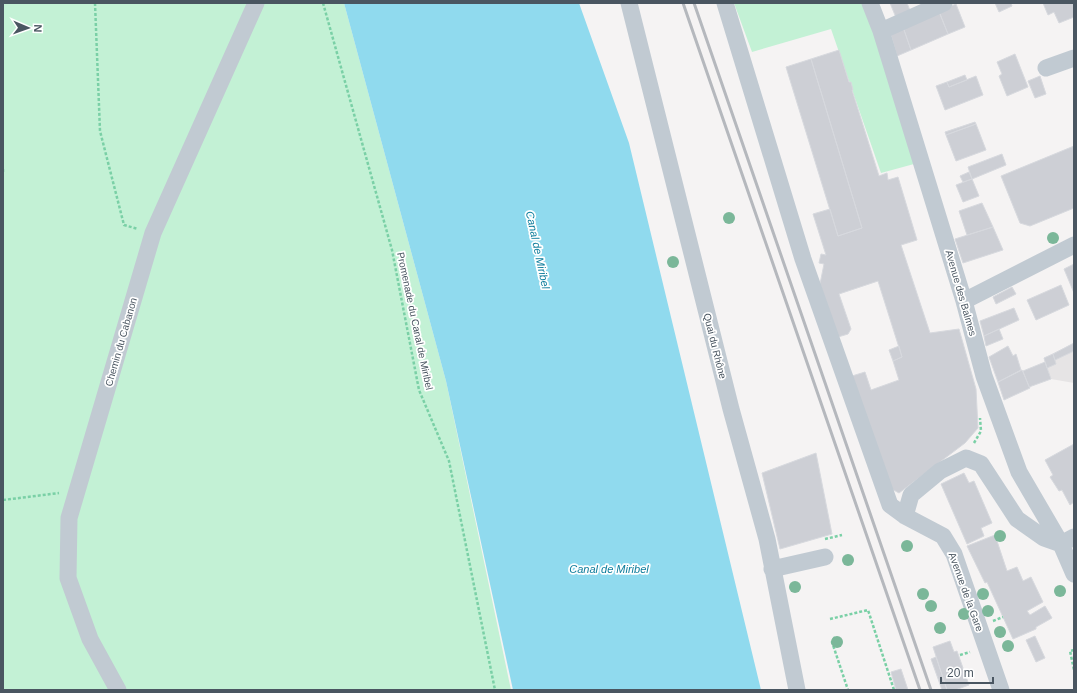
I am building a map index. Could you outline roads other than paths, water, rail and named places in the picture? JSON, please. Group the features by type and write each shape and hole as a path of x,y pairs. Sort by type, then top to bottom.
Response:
{"street":[{"name":"Chemin du Cabanon","path":"118,690 90,639 68,578 69,518 153,233 256,3"},
{"name":"Quai du Rhône","path":"629,3 731,409 767,539 797,690"},
{"name":"Avenue de la Gare","path":"724,3 803,259 890,505 905,516 943,536 954,554 1001,690"},
{"name":"Avenue des Balmes","path":"870,3 964,301 984,376 1020,472 1067,541 1074,574"},
{"path":"880,31 944,3"},
{"path":"1046,68 1074,58"},
{"path":"964,301 1074,245"},
{"path":"905,516 911,495 940,471 966,458 981,464 1017,519 1044,538 1067,541"},
{"path":"772,569 825,557"}],"water":[{"name":"Canal de Miribel","path":"344,3 579,3 629,143 761,690 513,690 446,381"}],"railway":[{"path":"683,3 920,690"},
{"path":"694,3 931,690"}]}
